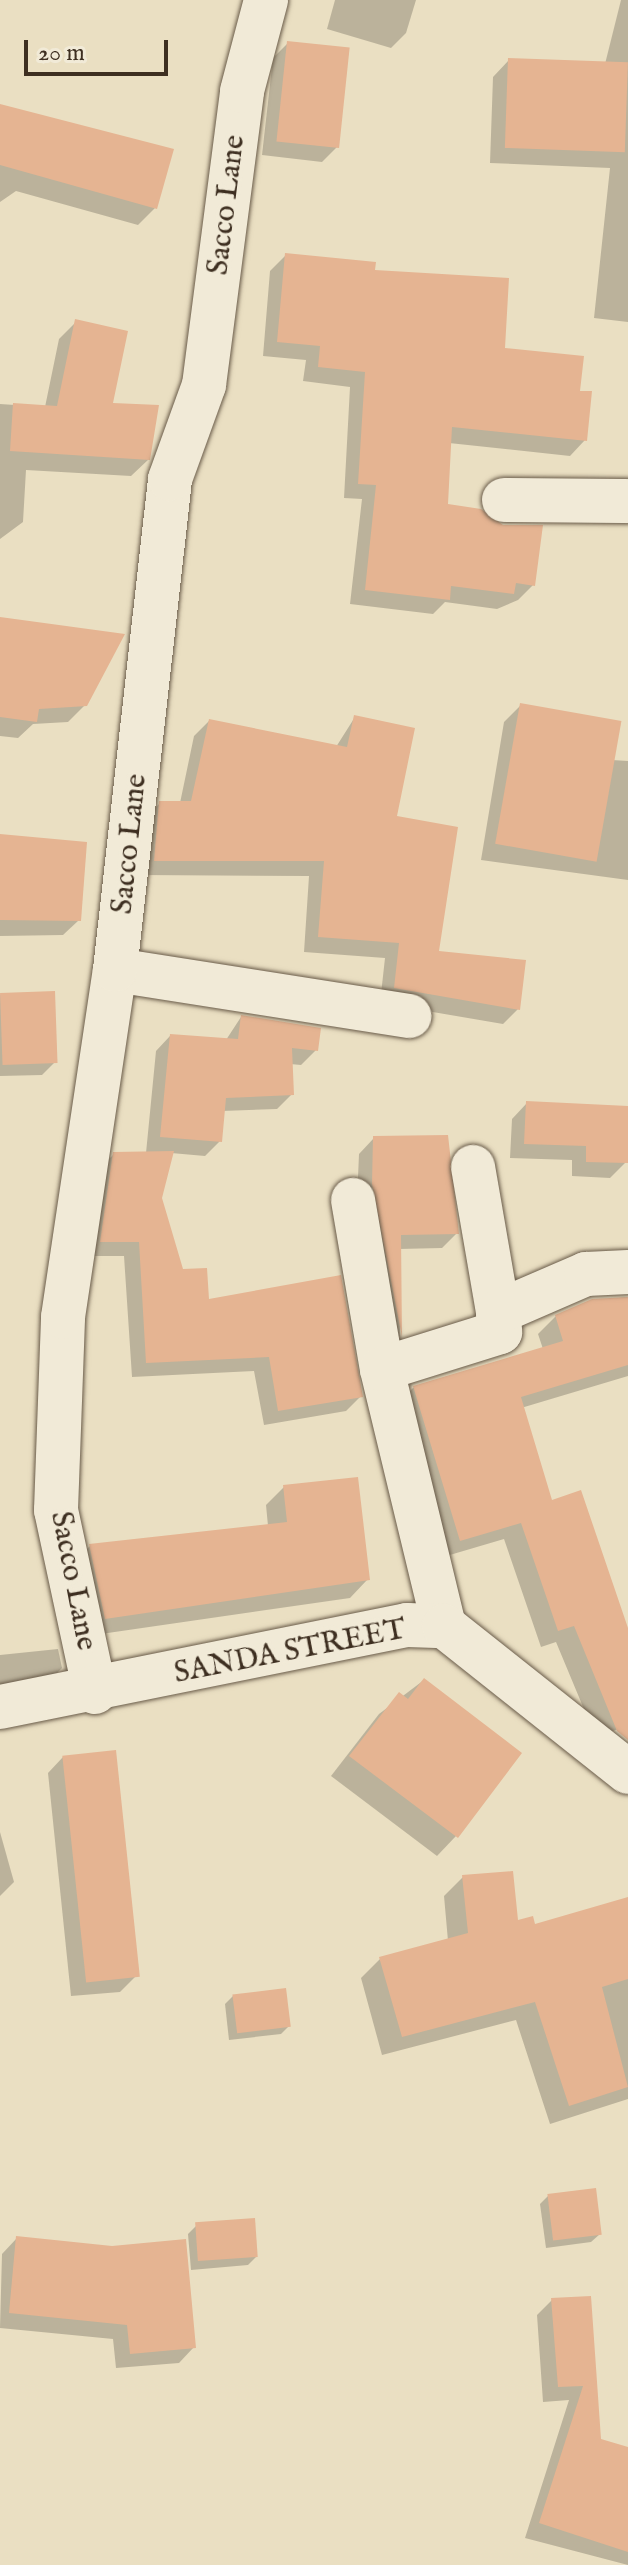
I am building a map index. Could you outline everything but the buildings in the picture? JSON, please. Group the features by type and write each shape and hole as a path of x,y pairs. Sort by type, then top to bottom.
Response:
{"street":[{"name":"Sacco Lane","path":"95,1692 56,1510 63,1317 115,970 170,479 204,385 242,91 266,0"},
{"path":"504,500 628,501"},
{"path":"115,970 409,1016"},
{"path":"382,1369 500,1332 473,1167"},
{"path":"353,1200 382,1369 444,1626"},
{"path":"498,1312 586,1274 628,1272"},
{"name":"SANDA STREET","path":"0,1707 95,1692 407,1625 444,1626 628,1772"}]}
